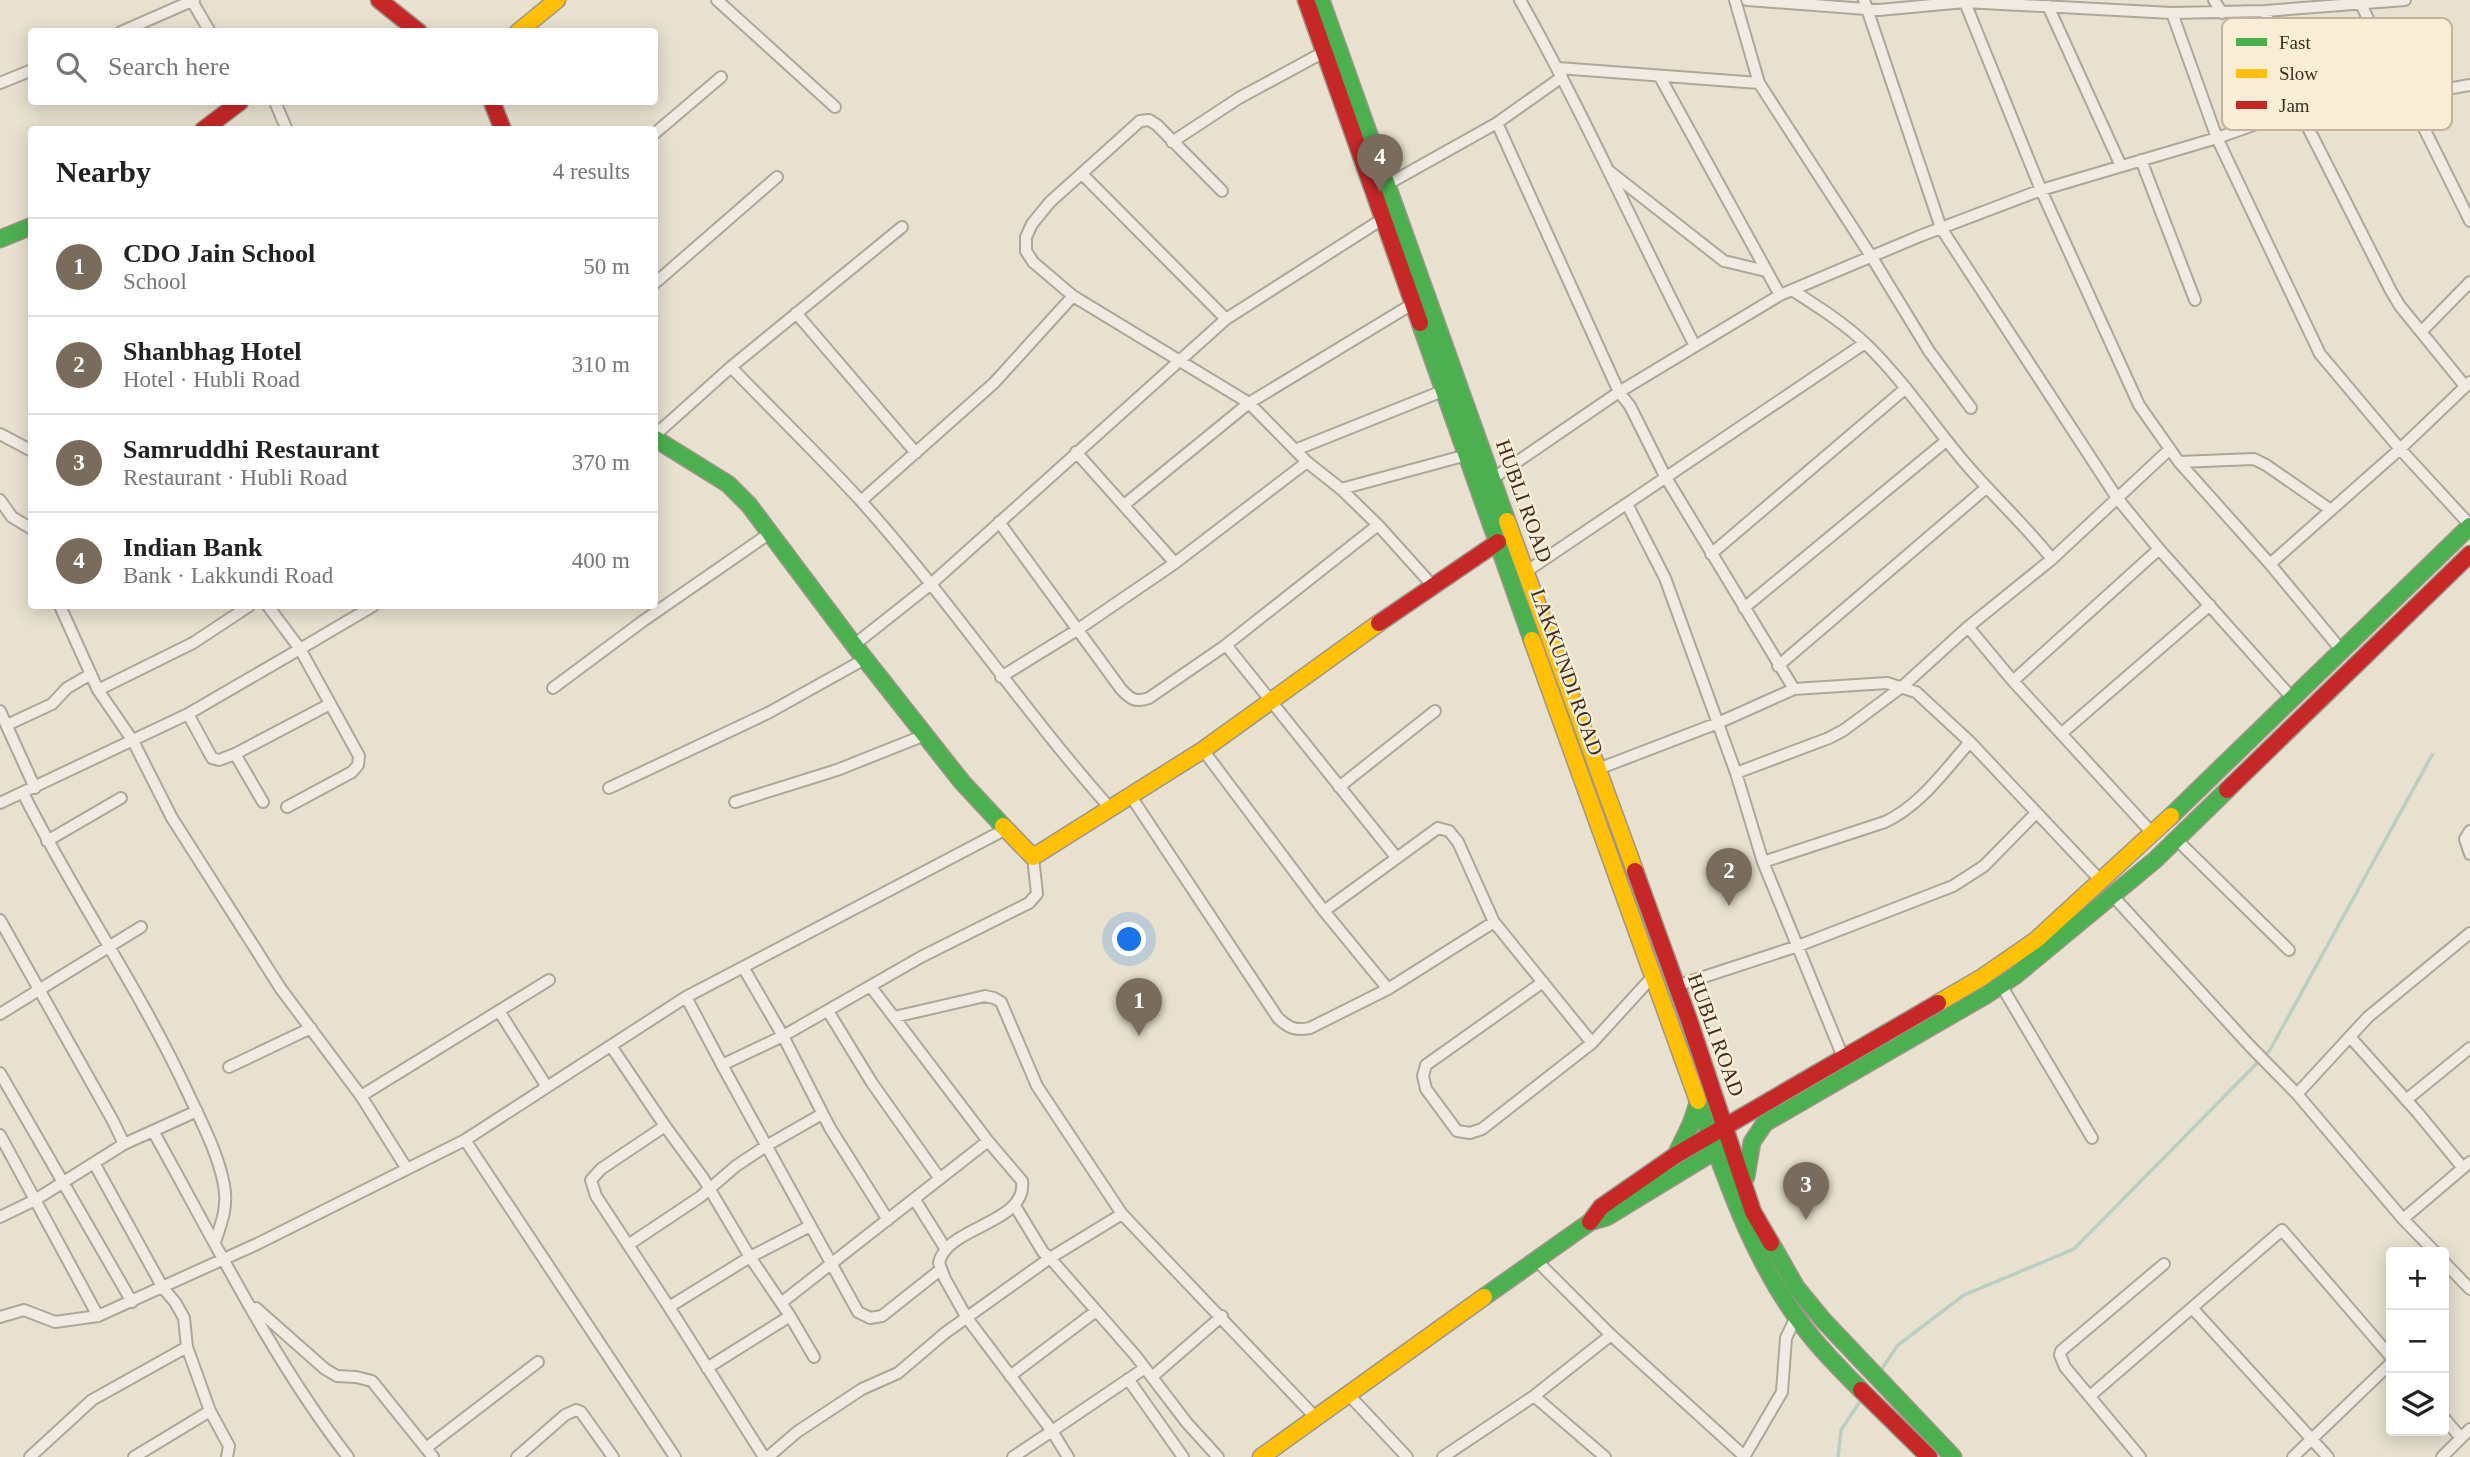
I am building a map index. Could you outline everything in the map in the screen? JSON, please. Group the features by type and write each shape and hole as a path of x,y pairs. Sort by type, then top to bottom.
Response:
{"main road":[{"path":"379,0 414,28"},
{"path":"523,28 557,0"},
{"name":"LAKKUNDI ROAD","path":"1306,0 1698,1102 1716,1150 1738,1187 1754,1246 1796,1317 1816,1344 1896,1423 1924,1455"},
{"name":"HUBLI ROAD","path":"1321,0 1729,1133 1738,1187 1796,1287 1953,1457"},
{"path":"208,126 236,105"},
{"path":"493,105 501,126"},
{"path":"0,239 28,228"},
{"path":"658,440 728,484 749,505 853,645 962,782 1033,857 1203,750 1497,541"},
{"path":"1590,1222 1607,1217 1716,1150 1729,1133 1757,1107 2007,961 2036,940 2153,834 2470,526"},
{"path":"1270,1455 1348,1394 1590,1222 1601,1207 1675,1155 1711,1134 1729,1133 1765,1123 2016,975 2155,860 2470,554"},
{"path":"1713,1089 1741,1108 1757,1107"},
{"path":"1675,1155 1691,1124 1698,1102"},
{"path":"1684,1170 1706,1170 1738,1187 1752,1142 1765,1123"}],"street":[{"path":"717,0 835,107"},
{"path":"1520,0 1560,73 1695,345"},
{"path":"1735,0 1759,83 1929,351 1971,408"},
{"path":"1747,0 1866,5 1964,1 2172,13 2265,11 2305,4 2361,4 2405,0"},
{"path":"2214,0 2222,13"},
{"path":"130,28 193,1 208,28"},
{"path":"1964,1 2041,190 2139,405 2179,462 2270,564 2342,651"},
{"path":"2361,4 2368,18"},
{"path":"1866,5 1941,228 2117,498 2293,699"},
{"path":"2048,6 2121,166"},
{"path":"2265,11 2267,18"},
{"path":"2172,13 2217,138 2320,354 2400,449 2470,526"},
{"path":"1172,142 1239,98 1324,52"},
{"path":"0,83 28,72"},
{"path":"1388,184 1497,123 1560,73 1759,83"},
{"path":"658,131 721,78"},
{"path":"1660,78 1780,295"},
{"path":"2452,88 2470,85"},
{"path":"276,105 285,126"},
{"path":"1222,191 1157,125 1149,120 1140,121 1051,202 1032,224 1026,237 1027,251 1033,262 1073,296 1249,403 1307,462 1341,489 1378,525 1432,585"},
{"path":"1497,123 1619,392 1630,406 1665,476 1794,689"},
{"path":"1492,479 1619,392 1780,295 1871,256 2041,190 2240,130"},
{"path":"2270,564 2400,449 2468,384 2400,306 2310,130"},
{"path":"2426,130 2470,221"},
{"path":"2141,160 2195,300"},
{"path":"1606,169 1724,261 1766,271"},
{"path":"1083,175 1226,319"},
{"path":"658,281 777,177"},
{"path":"853,645 931,584 1226,319 1384,218"},
{"path":"658,433 731,367 902,227"},
{"path":"2421,332 2470,282"},
{"path":"1792,290 1829,314 1865,343 1906,388 1986,488 2030,532 2052,559"},
{"path":"861,501 994,383 1073,296"},
{"path":"1124,505 1249,403 1414,303"},
{"path":"796,313 916,453"},
{"path":"1527,571 1865,343"},
{"path":"731,367 861,501 931,584 1070,763 1110,808"},
{"path":"1711,554 1906,388"},
{"path":"1295,450 1445,390"},
{"path":"0,434 28,449"},
{"path":"1744,608 1946,441"},
{"path":"1736,773 1829,738 1903,686 1968,627 2052,559 2170,449"},
{"path":"1076,452 1175,563"},
{"path":"1341,489 1467,455"},
{"path":"2179,462 2254,459 2331,510"},
{"path":"1002,677 1175,563 1307,462"},
{"path":"1778,666 1986,488"},
{"path":"0,500 12,517 28,527"},
{"path":"1627,504 1665,578 1736,773 1763,862 1843,1057"},
{"path":"999,522 1129,698 1140,701 1149,698 1226,645 1378,525"},
{"path":"553,688 643,621 771,533"},
{"path":"2013,681 2159,548"},
{"path":"2062,733 2210,605"},
{"path":"64,609 98,690 134,741 172,818 281,989 361,1096 407,1169"},
{"path":"98,690 193,643 244,609"},
{"path":"270,609 300,649 359,756 358,765 352,772 287,807"},
{"path":"0,803 188,714 368,609"},
{"path":"1968,627 2013,681 2153,834"},
{"path":"1226,645 1396,857"},
{"path":"609,788 768,713 865,659"},
{"path":"7,725 52,704 67,688 91,674"},
{"path":"1598,769 1718,723 1794,689 1888,683 1903,686 1916,692 1970,742 2101,881"},
{"path":"188,714 212,758 219,760 330,704"},
{"path":"0,711 35,788"},
{"path":"1339,787 1435,712"},
{"path":"736,802 838,770 925,735"},
{"path":"1763,862 1903,814 1970,742"},
{"path":"1203,750 1324,911 1388,989"},
{"path":"235,754 263,802"},
{"path":"23,793 47,841 123,969 174,1062 197,1111 224,1184 226,1205 215,1242"},
{"path":"1130,795 1270,1007 1288,1028 1310,1028 1388,989 1494,922"},
{"path":"47,841 121,798"},
{"path":"1676,986 1798,946 1953,886 1984,866 2036,813"},
{"path":"1324,911 1438,828 1449,831 1458,842 1494,922 1592,1043"},
{"path":"0,1317 24,1310 55,1322 98,1316 225,1259 465,1140 686,997 1006,829"},
{"path":"2470,831 2465,839 2470,854"},
{"path":"2176,839 2289,950"},
{"path":"722,1065 783,1036 920,957 1029,903 1037,894 1033,857"},
{"path":"2112,895 2297,1094 2403,1219 2430,1247"},
{"path":"0,920 124,1144"},
{"path":"0,1014 141,927"},
{"path":"2297,1094 2368,1017 2470,933"},
{"path":"743,967 783,1036 822,1114 888,1220"},
{"path":"1543,982 1426,1065 1423,1076 1426,1089 1457,1131 1470,1133 1482,1129 1592,1043 1654,975"},
{"path":"361,1096 549,980"},
{"path":"2001,985 2092,1138"},
{"path":"871,987 988,1141 1023,1181 1022,1193 1015,1206 945,1248 940,1256 940,1270 967,1318 1052,1431 1068,1457"},
{"path":"894,1017 985,996 1001,1002 1037,1086 1122,1214 1317,1419"},
{"path":"686,997 858,1311 870,1318 882,1315 940,1270"},
{"path":"499,1011 547,1087"},
{"path":"828,1011 872,1083 940,1179"},
{"path":"229,1067 311,1028"},
{"path":"2351,1038 2466,1165 2403,1219"},
{"path":"611,1046 710,1189 750,1258 790,1316 814,1357"},
{"path":"2406,1100 2470,1048"},
{"path":"0,1073 132,1302"},
{"path":"0,1217 64,1182 124,1144 197,1111"},
{"path":"628,1245 710,1189 736,1166 822,1114"},
{"path":"665,1126 601,1169 591,1180 596,1196 766,1457 797,1432 862,1389 898,1373 967,1318 1050,1258 1122,1214"},
{"path":"153,1131 320,1421 348,1457"},
{"path":"0,1135 98,1316"},
{"path":"465,1140 675,1457"},
{"path":"781,1303 988,1141"},
{"path":"94,1163 163,1288 184,1318 187,1347 209,1411 229,1446 227,1457"},
{"path":"915,1200 945,1248"},
{"path":"1015,1206 1043,1252 1218,1457"},
{"path":"669,1307 750,1258 810,1226"},
{"path":"2090,1396 2282,1230 2386,1351"},
{"path":"1536,1260 1611,1335 1744,1457 1782,1392 1786,1338 1796,1317"},
{"path":"2140,1457 2061,1361 2061,1351 2164,1264"},
{"path":"2449,1267 2469,1286"},
{"path":"248,1300 337,1376 372,1381 430,1453 538,1362"},
{"path":"2193,1309 2328,1457"},
{"path":"1010,1376 1096,1311"},
{"path":"708,1368 790,1316"},
{"path":"1013,1457 1128,1380 1148,1372 1222,1317"},
{"path":"1443,1457 1534,1395 1611,1335"},
{"path":"30,1457 92,1400 187,1347"},
{"path":"2293,1457 2386,1368"},
{"path":"1128,1380 1183,1457"},
{"path":"1348,1394 1407,1457"},
{"path":"1534,1395 1605,1457"},
{"path":"517,1457 565,1415 576,1410 581,1412 613,1457"},
{"path":"134,1457 209,1411"},
{"path":"2449,1424 2461,1438"},
{"path":"2442,1457 2470,1429"}],"waterway":[{"path":"1879,1373 1898,1345 1964,1295 2074,1249 2270,1050 2432,755"},
{"path":"1838,1457 1841,1430 1861,1400"}],"traffic: fast":[{"path":"1321,0 1507,521"},
{"path":"0,239 28,228"},
{"path":"1420,323 1532,640"},
{"path":"658,440 728,484 749,505 854,645 962,782 1003,826"},
{"path":"2171,816 2470,526"},
{"path":"1746,1177 1752,1142 1765,1123 2016,975 2155,860 2227,790"},
{"path":"1698,1101 1742,1218 1769,1274 1810,1335 1861,1390"},
{"path":"1676,1155 1698,1103"},
{"path":"1484,1297 1590,1222 1607,1217 1725,1145"},
{"path":"1771,1243 1796,1287 1823,1320 1953,1457"}],"traffic: slow":[{"path":"523,28 557,0"},
{"path":"1507,521 1635,871"},
{"path":"1003,826 1033,857 1203,750 1379,623"},
{"path":"1532,640 1698,1101"},
{"path":"1938,1003 1981,978 2036,940 2171,816"},
{"path":"1261,1457 1484,1297"}],"traffic: jam":[{"path":"379,0 414,28"},
{"path":"1306,0 1420,323"},
{"path":"208,126 236,105"},
{"path":"493,105 501,126"},
{"path":"1379,623 1498,542"},
{"path":"2227,790 2470,554"},
{"path":"1635,871 1689,1020 1753,1212 1771,1243"},
{"path":"1590,1222 1601,1207 1676,1155 1938,1003"},
{"path":"1861,1390 1929,1457"}],"place":[{"name":"Indian Bank","path":"1380,192"},
{"name":"Shanbhag Hotel","path":"1729,906"},
{"name":"CDO Jain School","path":"1139,1036"},
{"name":"Samruddhi Restaurant","path":"1806,1220"}]}
